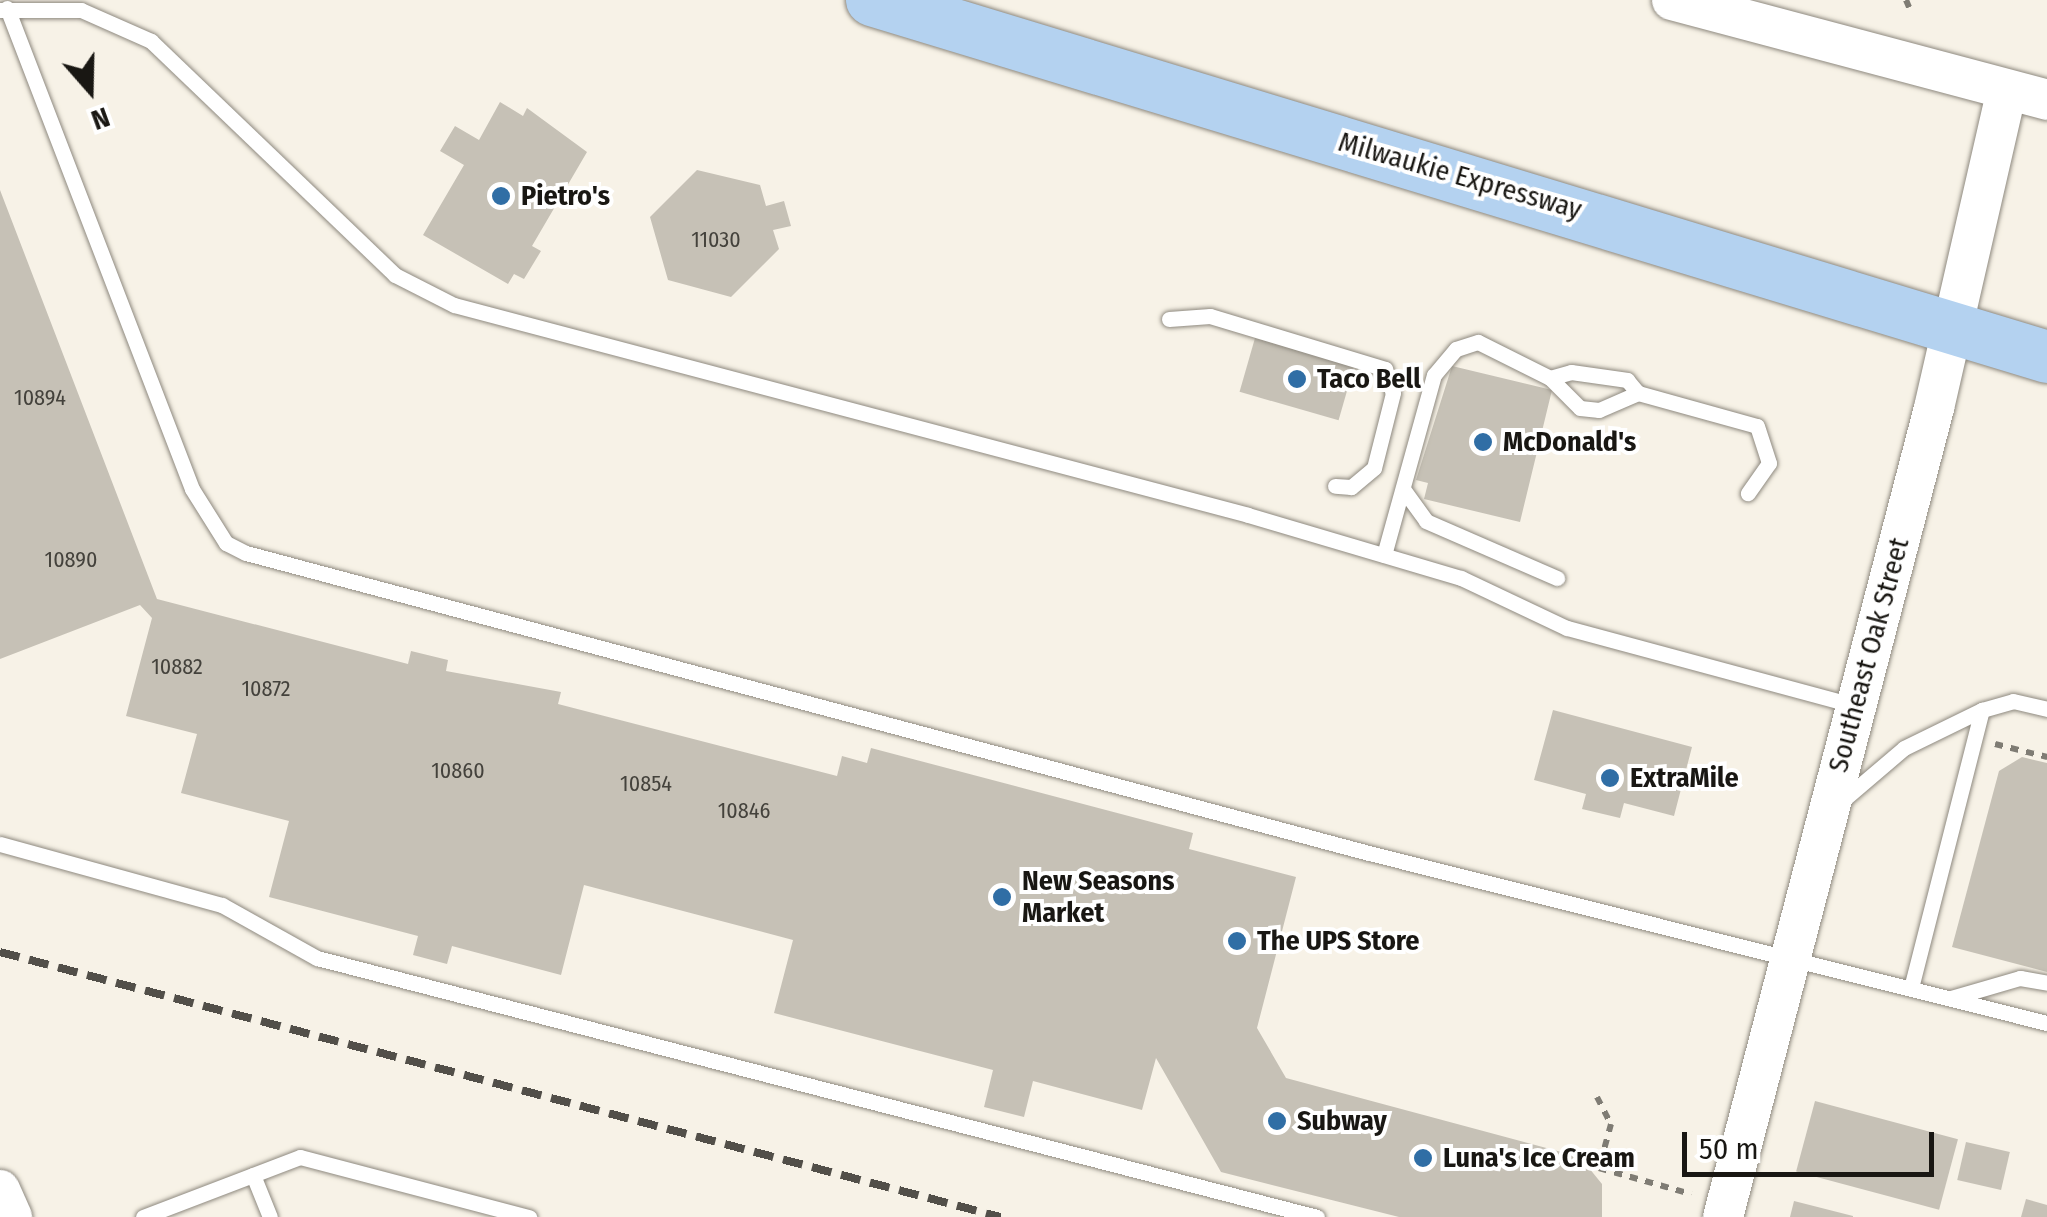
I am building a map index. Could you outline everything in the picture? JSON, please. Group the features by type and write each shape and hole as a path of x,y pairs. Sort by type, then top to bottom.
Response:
{"highway":[{"name":"Milwaukie Expressway","path":"872,0 1952,324 2047,356"}],"street":[{"path":"1672,0 2047,100"},
{"name":"Southeast Oak Street","path":"1708,1206 1788,958 1828,812 2008,90"},
{"path":"0,1190 12,1217"}],"lane":[{"path":"1856,706 1568,628 1461,578 1384,555 414,290 150,41 80,10 3,9 192,488 226,543 1369,854 2047,1023"},
{"path":"1169,320 1210,316 1385,369 1393,392 1374,468 1351,487 1335,486"},
{"path":"1384,555 1434,376 1456,349 1478,342 1550,378 1580,408 1638,393 1757,426 1769,463 1748,493"},
{"path":"1550,378 1571,372 1626,380 1638,393"},
{"path":"1403,489 1426,520 1557,578"},
{"path":"1828,812 1904,748 1982,710 2013,702 2047,710"},
{"path":"1911,988 1982,710"},
{"path":"0,844 222,905 317,958 1317,1217"},
{"path":"1951,998 2020,978 2047,983"},
{"path":"143,1217 300,1158 530,1217"},
{"path":"253,1175 270,1217"}],"path":[{"path":"1974,741 2047,757"},
{"path":"1597,1097 1611,1124 1599,1168 1708,1206"}],"building":[{"name":"Pietro's","path":"500,102 523,116 527,108 587,152 532,246 541,251 524,279 514,274 508,284 423,235 464,165 440,151 455,126 479,140"},
{"path":"697,170 760,185 766,206 784,201 791,226 773,230 779,249 731,297 668,280 650,217"},
{"path":"0,190 157,599 408,664 411,651 448,660 446,671 561,692 558,704 837,776 842,756 867,763 871,748 1193,833 1189,849 1296,877 1257,1028 1286,1078 1580,1157 1602,1184 1602,1217 1399,1217 1221,1172 1156,1058 1142,1110 1033,1081 1024,1117 984,1107 993,1070 774,1013 793,940 584,885 561,975 452,946 447,964 413,955 418,936 269,897 289,821 181,793 197,734 126,716 152,618 140,605 0,659"},
{"name":"Taco Bell","path":"1255,338 1354,366 1339,420 1240,392"},
{"name":"McDonald's","path":"1452,366 1552,390 1520,522 1424,499 1428,483 1416,480"},
{"path":"1553,710 1692,747 1674,816 1624,803 1620,818 1582,809 1586,794 1534,780"},
{"path":"2022,757 2047,763 2047,972 1952,947 1999,771"},
{"path":"1815,1101 1958,1139 1939,1210 1796,1172"},
{"path":"1966,1142 2010,1152 2001,1190 1957,1180"},
{"path":"2026,1199 2047,1205 2047,1217 2021,1217"},
{"path":"1794,1201 1853,1216 1853,1217 1790,1217"}],"railway":[{"path":"0,952 1000,1217"}],"place":[{"name":"Pietro's","path":"501,196"},
{"name":"Taco Bell","path":"1297,379"},
{"name":"McDonald's","path":"1483,442"},
{"name":"ExtraMile","path":"1610,778"},
{"name":"New Seasons Market","path":"1002,897"},
{"name":"The UPS Store","path":"1237,941"},
{"name":"Subway","path":"1277,1121"},
{"name":"Luna's Ice Cream","path":"1423,1158"}]}
